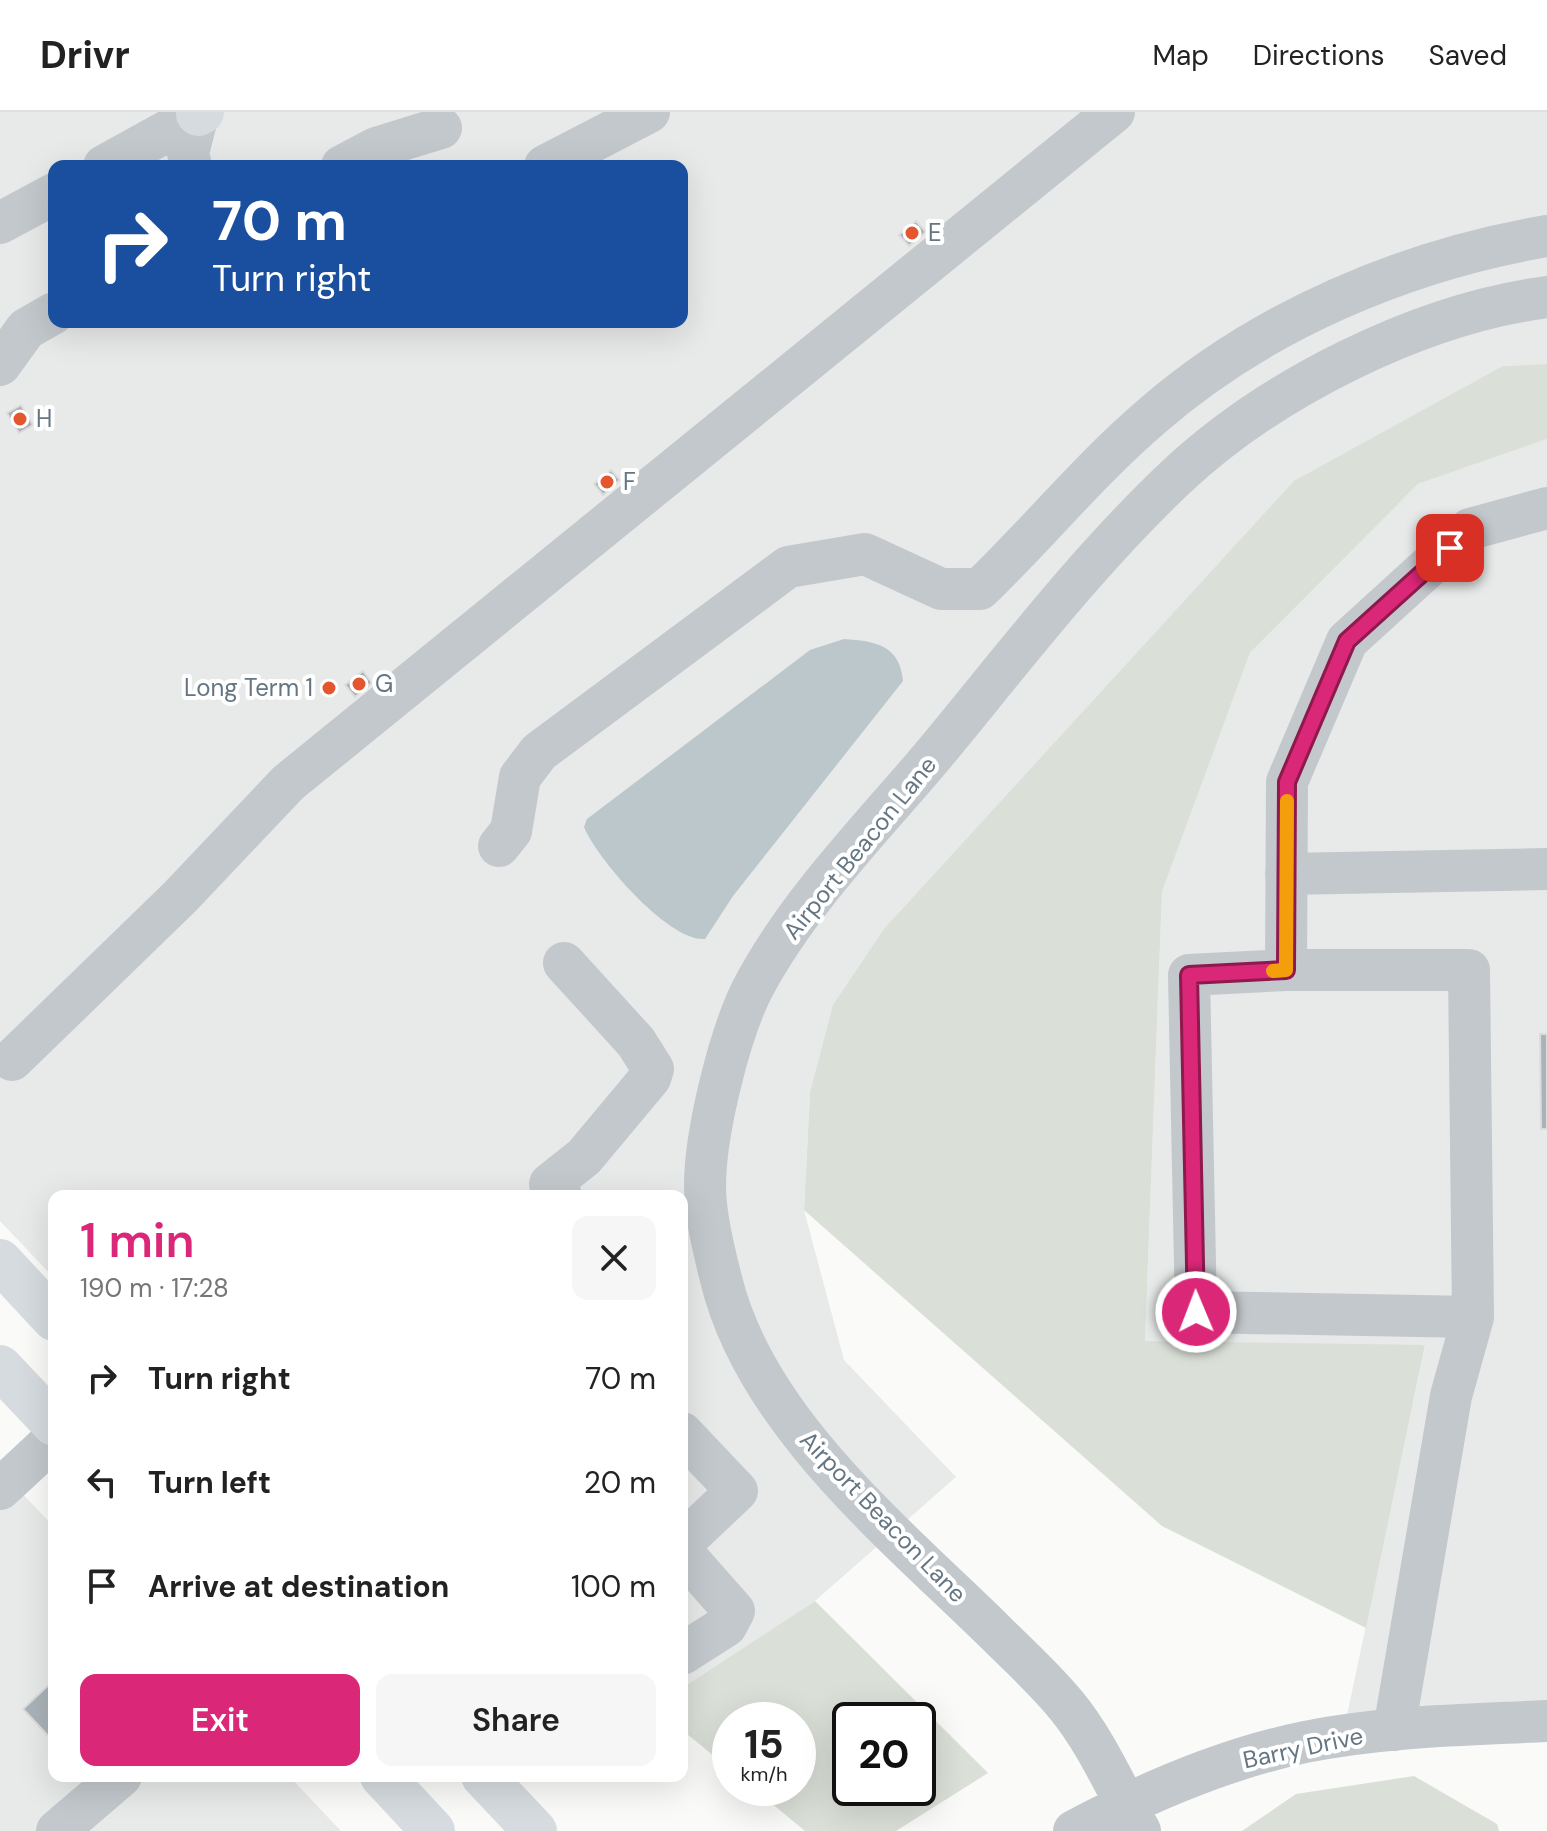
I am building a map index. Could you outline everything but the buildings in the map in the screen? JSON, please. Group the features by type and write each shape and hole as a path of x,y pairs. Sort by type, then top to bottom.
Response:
{"main road":[{"path":"0,1261 48,1313"},
{"path":"0,1367 48,1418"},
{"path":"388,1782 433,1831"},
{"path":"489,1782 535,1831"}],"street":[{"path":"557,160 649,112"},
{"path":"12,1060 180,897 288,783 1114,112"},
{"path":"115,160 200,113"},
{"path":"190,160 188,153 200,113"},
{"path":"353,160 376,148 441,128"},
{"path":"0,223 48,197"},
{"path":"499,846 511,831 520,777 539,752 788,567 865,554 941,589 980,589 1152,416 1215,368 1282,325 1347,295 1425,267 1497,244 1547,236"},
{"name":"Airport Beacon Lane","path":"1132,1817 1068,1707 862,1502 798,1427 750,1357 721,1282 705,1188 719,1085 754,986 817,893 1031,637 1176,477 1236,428 1293,390 1358,357 1431,327 1521,300 1547,297"},
{"path":"0,365 40,321"},
{"path":"1286,970 1287,782 1347,641 1470,529 1547,508"},
{"path":"1286,874 1547,869"},
{"path":"555,1190 650,1078 653,1069 636,1042 564,963"},
{"path":"1394,1730 1451,1396 1473,1317 1469,970 1286,970 1189,975 1196,1312 1473,1317"},
{"path":"688,1439 737,1491 688,1537"},
{"path":"0,1489 48,1445"},
{"path":"688,1559 734,1611 726,1626 688,1650"},
{"name":"Barry Drive","path":"1074,1831 1132,1817 1193,1774 1305,1742 1394,1730 1547,1721"},
{"path":"57,1831 114,1782"}],"shaded area":[{"name":"Long Term 1","path":"0,112 1547,112 1547,364 1503,366 810,1093 804,1210 844,1360 956,1477 815,1601 688,1684 688,1190 48,1190 48,1272 0,1221"},
{"path":"1547,364 1547,439 1418,484 1250,653 1162,892 1145,1341 1425,1345 1366,1628 1162,1526 804,1210 810,1093 833,1005 884,929 1294,481 1503,366"},
{"path":"1547,439 1547,1724 1346,1720 1425,1346 1145,1341 1162,892 1250,653 1418,484"},
{"path":"844,639 884,647 897,660 903,681 733,896 705,939 690,936 673,927 636,896 603,858 584,827 587,819 810,650"},
{"path":"0,1470 48,1521 48,1782 295,1782 341,1831 0,1831"},
{"path":"815,1601 917,1702 832,1702 832,1806 936,1806 896,1831 805,1831 775,1806 816,1806 816,1702 712,1702 712,1754 688,1735 688,1684"},
{"path":"936,1721 988,1773 936,1806"},
{"path":"1414,1776 1497,1824 1499,1831 1242,1831 1296,1794"}],"slow traffic":[{"path":"1273,971 1286,970 1287,801"}],"place":[{"name":"E","path":"912,233"},
{"name":"H","path":"20,419"},
{"name":"F","path":"607,482"},
{"name":"G","path":"359,684"},
{"name":"Long Term 1","path":"329,688"}],"route":[{"path":"1196,1312 1189,975 1286,970 1287,782 1347,641 1450,548"}]}
